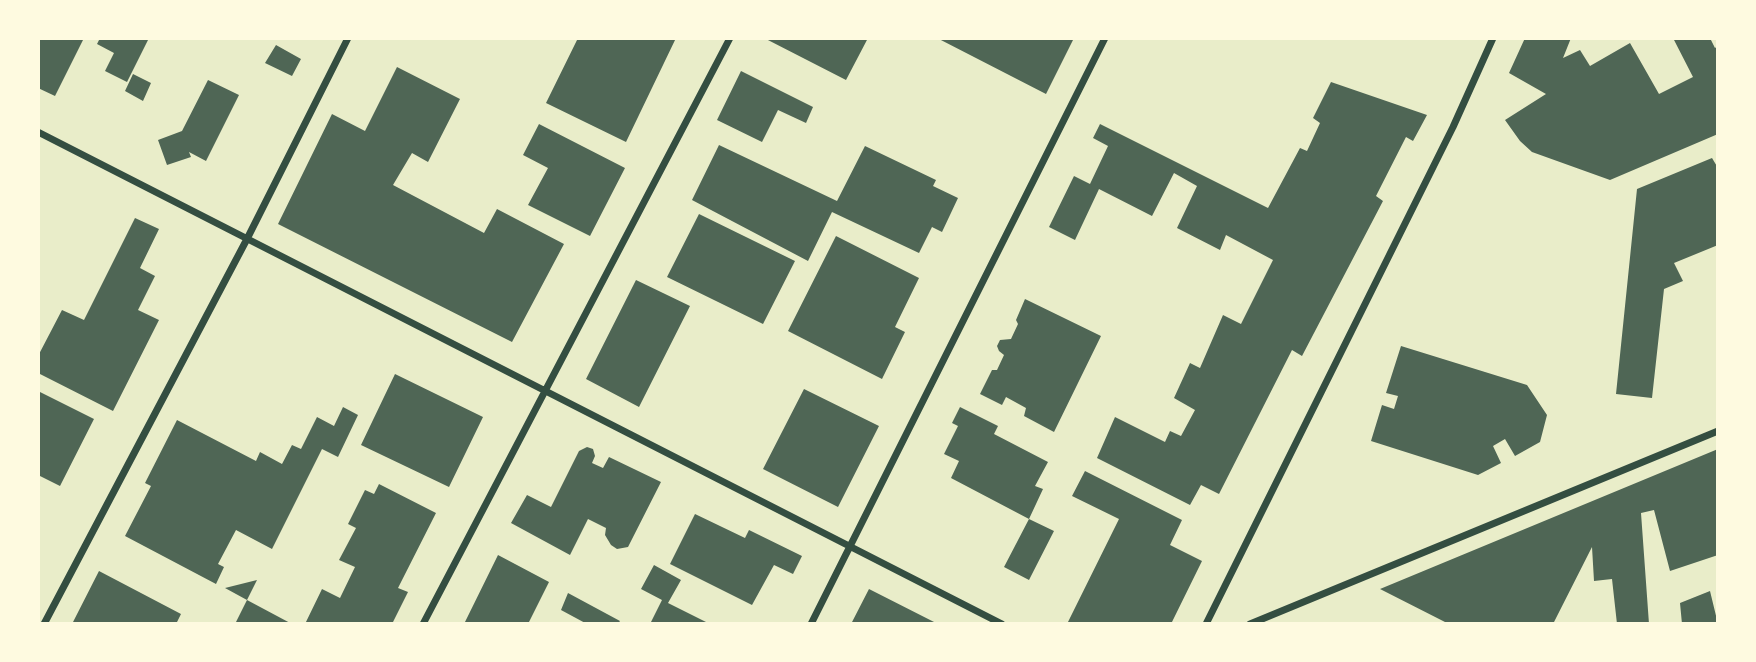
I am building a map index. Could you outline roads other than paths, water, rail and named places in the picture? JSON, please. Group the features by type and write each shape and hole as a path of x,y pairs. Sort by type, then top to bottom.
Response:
{"street":[{"path":"44,624 247,239 348,38"},
{"path":"422,624 730,38"},
{"path":"811,624 1105,38"},
{"path":"1206,624 1453,127 1493,38"},
{"path":"38,132 1002,624"},
{"path":"1250,624 1717,431"}]}
